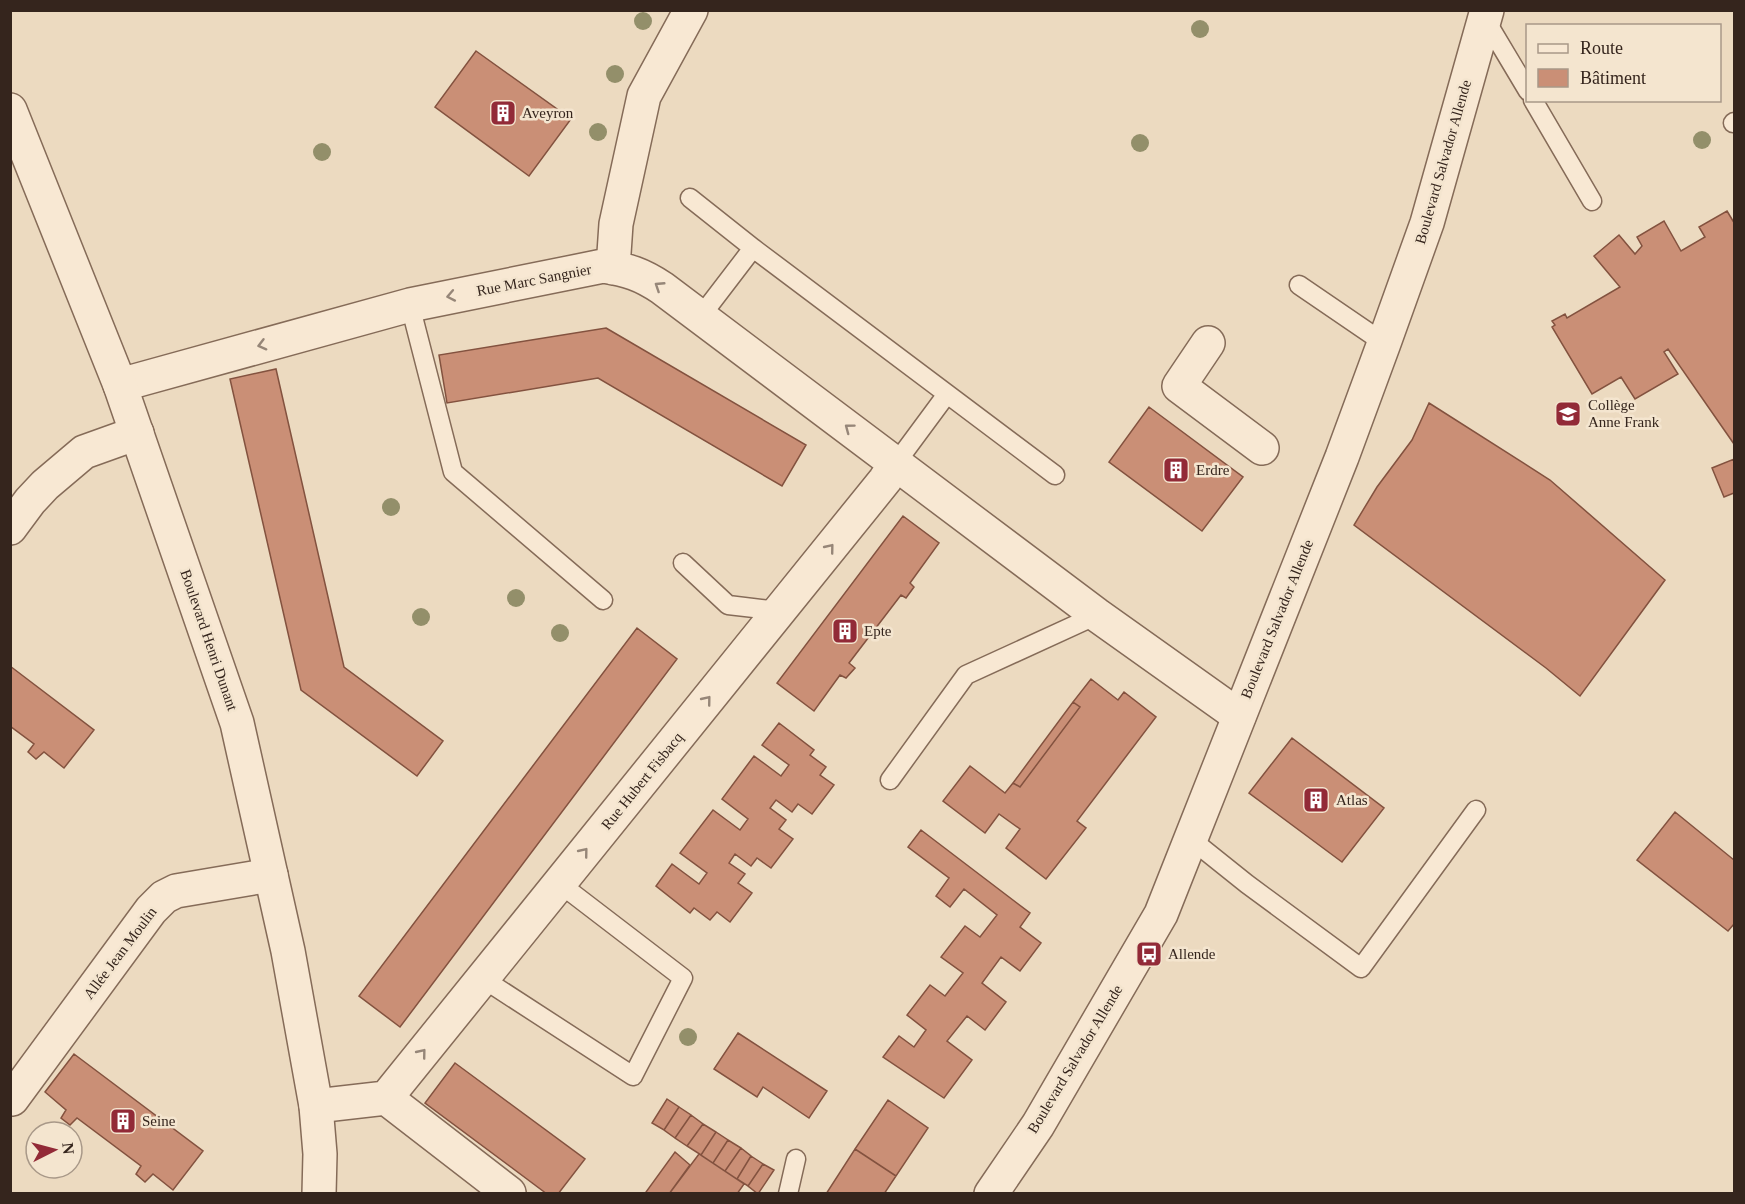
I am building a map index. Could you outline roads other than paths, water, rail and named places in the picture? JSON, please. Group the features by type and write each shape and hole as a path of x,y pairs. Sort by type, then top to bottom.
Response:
{"street":[{"path":"613,268 616,224 644,96 691,10"},
{"name":"Boulevard Salvador Allende","path":"992,1194 1038,1125 1161,914 1342,457 1384,343 1426,223 1486,15"},
{"name":"Boulevard Henri Dunant","path":"10,110 120,385 237,723 288,951 316,1106 320,1154 318,1194"},
{"name":"Rue Marc Sangnier","path":"120,385 410,304 603,266 625,269 643,276 701,316 1097,615 1239,716"},
{"path":"1209,343 1179,386 1262,448"},
{"path":"10,528 45,485 84,452 137,433"},
{"name":"Rue Hubert Fisbacq","path":"386,1098 885,480 896,463"},
{"name":"Allée Jean Moulin","path":"12,1099 151,910 164,897 176,891 271,875"},
{"path":"316,1106 386,1098 509,1192"}],"lane":[{"path":"1486,15 1526,89"},
{"path":"1534,102 1592,201"},
{"path":"690,198 1055,475"},
{"path":"701,316 753,248"},
{"path":"1299,285 1384,343"},
{"path":"410,304 453,472 603,600"},
{"path":"896,463 947,394"},
{"path":"683,563 728,605 779,611"},
{"path":"890,780 966,675 1097,615"},
{"path":"1192,840 1247,884 1361,968 1476,810"},
{"path":"482,978 633,1076 683,978 559,883"},
{"path":"788,1194 796,1159"}],"place":[{"name":"Aveyron","path":"503,113"},
{"name":"Collège Anne Frank","path":"1568,414"},
{"name":"Erdre","path":"1176,470"},
{"name":"Epte","path":"845,631"},
{"name":"Atlas","path":"1316,800"},
{"name":"Allende","path":"1149,954"},
{"name":"Seine","path":"123,1121"}]}
